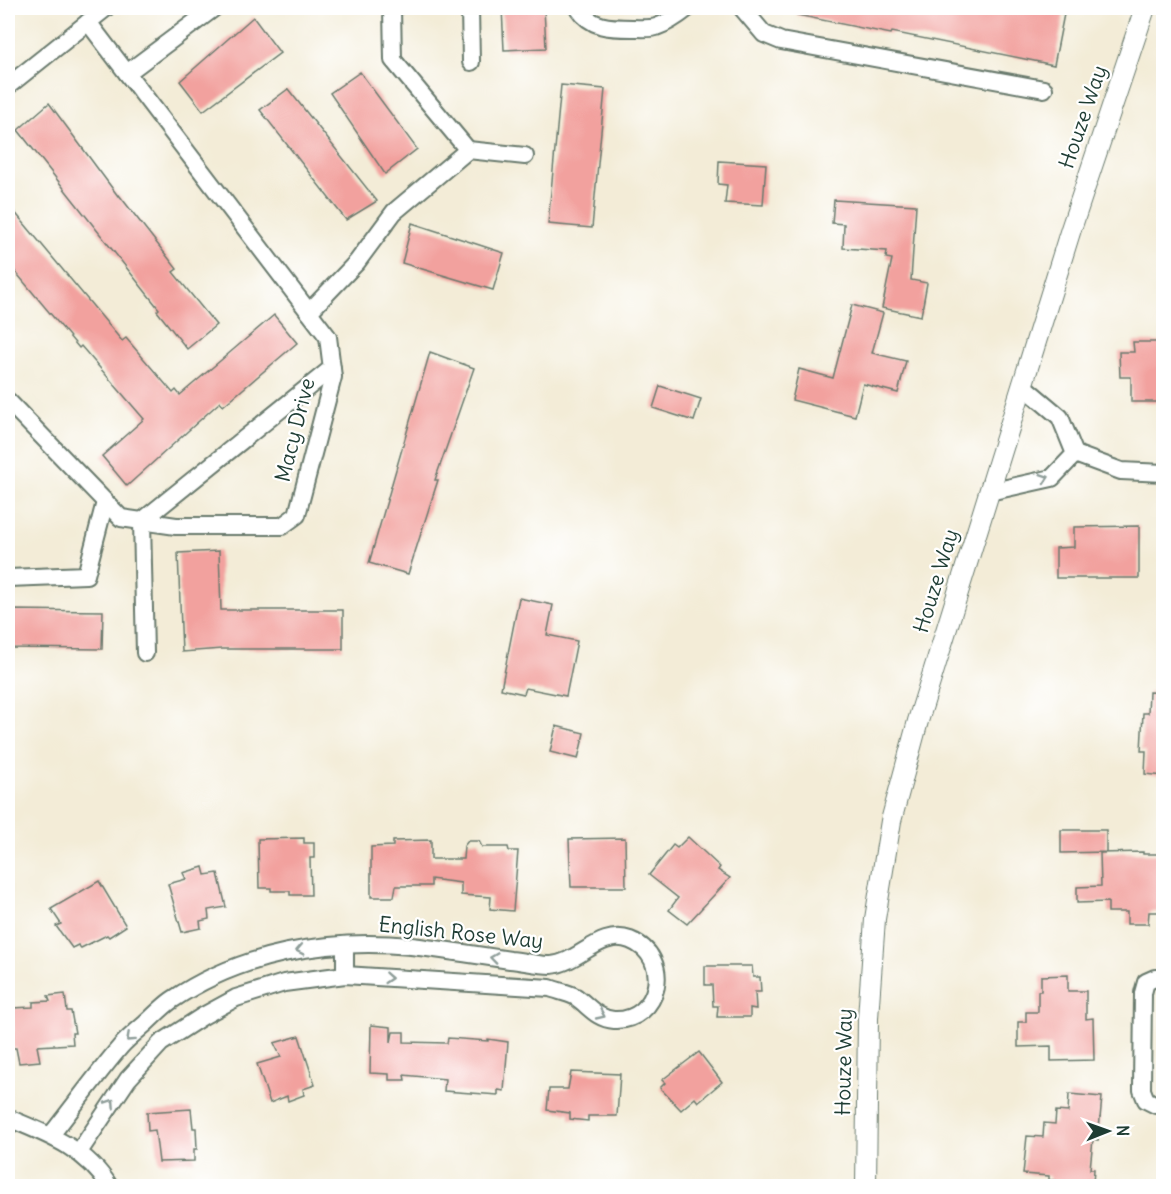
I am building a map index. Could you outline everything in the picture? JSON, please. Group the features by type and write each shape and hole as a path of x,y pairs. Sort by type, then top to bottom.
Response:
{"street":[{"path":"8,86 106,8"},
{"path":"127,73 214,8"},
{"path":"392,8 393,60 468,150 525,156"},
{"path":"470,8 471,62"},
{"path":"578,8 595,24 606,28 654,27 676,18 688,8"},
{"path":"742,8 764,34 781,41 1044,89"},
{"name":"Houze Way","path":"866,1186 869,1007 875,919 891,821 918,721 1022,385 1071,229 1145,8"},
{"name":"Macy Drive","path":"10,408 121,518 176,526 282,526 297,515 333,377 328,337 88,22"},
{"path":"309,312 357,262 394,212 468,150"},
{"path":"145,653 142,521 332,368"},
{"path":"1022,385 1060,417 1075,454 1121,471 1164,473"},
{"path":"989,492 1052,478 1075,454"},
{"path":"8,578 86,575 105,502"},
{"name":"English Rose Way","path":"51,1135 123,1044 169,1002 204,981 262,957 308,948 345,945 409,946 552,965 577,956 601,941 615,938 629,939 642,946 651,956 657,969 658,984 654,997 646,1009 623,1020 611,1020 599,1016 575,997 550,988 345,975 284,983 236,998 160,1043 128,1079 79,1152"},
{"path":"345,945 345,975"},
{"path":"550,988 552,965"},
{"path":"1164,978 1155,978 1146,982 1143,993 1142,1090 1146,1100 1156,1105 1164,1104"},
{"path":"8,1118 51,1135 79,1152 108,1186"}],"building":[{"path":"502,8 544,8 546,48 504,50"},
{"path":"798,8 1033,8 1064,14 1054,65 797,15"},
{"path":"253,17 280,53 203,111 180,81"},
{"path":"360,72 417,149 385,174 330,93"},
{"path":"561,85 605,89 592,228 548,224"},
{"path":"288,89 377,201 346,220 260,110"},
{"path":"49,103 118,196 177,269 173,272 216,325 187,349 157,311 159,309 18,130"},
{"path":"719,161 766,164 763,205 725,203 727,185 718,184"},
{"path":"834,200 916,205 911,280 927,283 921,316 882,308 892,259 886,258 887,251 843,248 844,224 832,223"},
{"path":"8,204 122,341 126,338 173,393 176,390 180,395 274,315 297,343 223,406 220,402 127,486 102,456 144,419 81,346 79,348 8,263"},
{"path":"412,223 504,253 493,290 402,263"},
{"path":"852,305 883,313 872,353 906,361 898,393 863,384 855,416 792,400 799,369 833,378"},
{"path":"1133,342 1164,342 1164,402 1131,402 1131,377 1120,377 1119,352 1134,352"},
{"path":"430,352 474,368 435,480 438,480 408,574 369,563"},
{"path":"660,386 701,399 694,421 653,408"},
{"path":"1139,526 1139,578 1056,578 1056,548 1074,547 1074,527"},
{"path":"219,551 221,610 343,610 343,649 222,649 182,652 178,553"},
{"path":"519,598 553,605 547,635 577,641 566,696 526,688 524,694 501,689"},
{"path":"8,610 103,611 102,649 8,648"},
{"path":"1149,692 1164,693 1164,776 1145,774 1146,751 1141,751 1143,713 1148,713"},
{"path":"556,726 584,733 578,759 550,752"},
{"path":"1061,830 1106,830 1106,852 1061,853"},
{"path":"688,837 720,867 718,870 730,878 687,924 669,910 678,898 649,875 673,845 677,848"},
{"path":"304,838 304,843 314,843 314,858 310,858 311,895 290,895 290,891 271,891 271,888 259,888 258,839"},
{"path":"625,838 626,887 571,887 569,839"},
{"path":"431,840 431,859 463,859 464,846 468,841 479,841 482,847 508,847 509,851 518,851 513,911 490,909 491,897 461,895 461,883 431,879 431,886 396,886 394,897 371,897 371,847 393,846 393,841"},
{"path":"1143,852 1143,854 1164,854 1164,912 1149,912 1148,924 1127,924 1127,912 1108,912 1108,902 1077,903 1077,887 1101,886 1100,853"},
{"path":"203,867 205,875 218,873 226,907 208,910 209,919 200,921 201,928 182,932 168,884 186,879 183,873"},
{"path":"99,881 126,926 109,937 107,935 81,948 78,945 72,948 56,926 61,924 51,909"},
{"path":"705,966 752,966 753,977 760,977 761,992 755,992 756,1009 750,1008 750,1017 717,1017 718,1006 713,1006 712,985 705,985"},
{"path":"1068,975 1068,991 1086,991 1086,1019 1093,1018 1094,1060 1051,1061 1051,1046 1018,1047 1018,1022 1026,1022 1026,1012 1038,1012 1041,976"},
{"path":"65,994 67,1011 71,1011 75,1033 72,1033 73,1044 37,1046 40,1061 19,1063 16,1048 12,1048 11,1032 14,1032 12,1008 33,1007 33,1002 50,1001 48,996"},
{"path":"371,1025 391,1027 391,1042 393,1032 404,1032 404,1042 447,1043 448,1038 508,1042 504,1091 498,1090 498,1095 444,1091 445,1079 404,1075 405,1080 389,1080 389,1074 370,1073"},
{"path":"299,1036 315,1085 303,1089 304,1095 288,1101 287,1096 270,1103 257,1064 281,1057 274,1043"},
{"path":"699,1052 722,1082 698,1102 695,1098 681,1110 660,1088 665,1083 662,1080"},
{"path":"571,1072 620,1074 617,1116 588,1116 588,1121 570,1119 570,1113 547,1110 549,1089 568,1089"},
{"path":"1069,1094 1102,1097 1098,1140 1093,1139 1090,1169 1094,1169 1093,1184 1049,1180 1049,1176 1023,1174 1027,1136 1043,1137 1044,1123 1055,1124 1056,1111 1068,1112"},
{"path":"191,1109 193,1128 196,1128 197,1149 194,1149 194,1161 159,1162 155,1130 148,1131 147,1112"}]}
